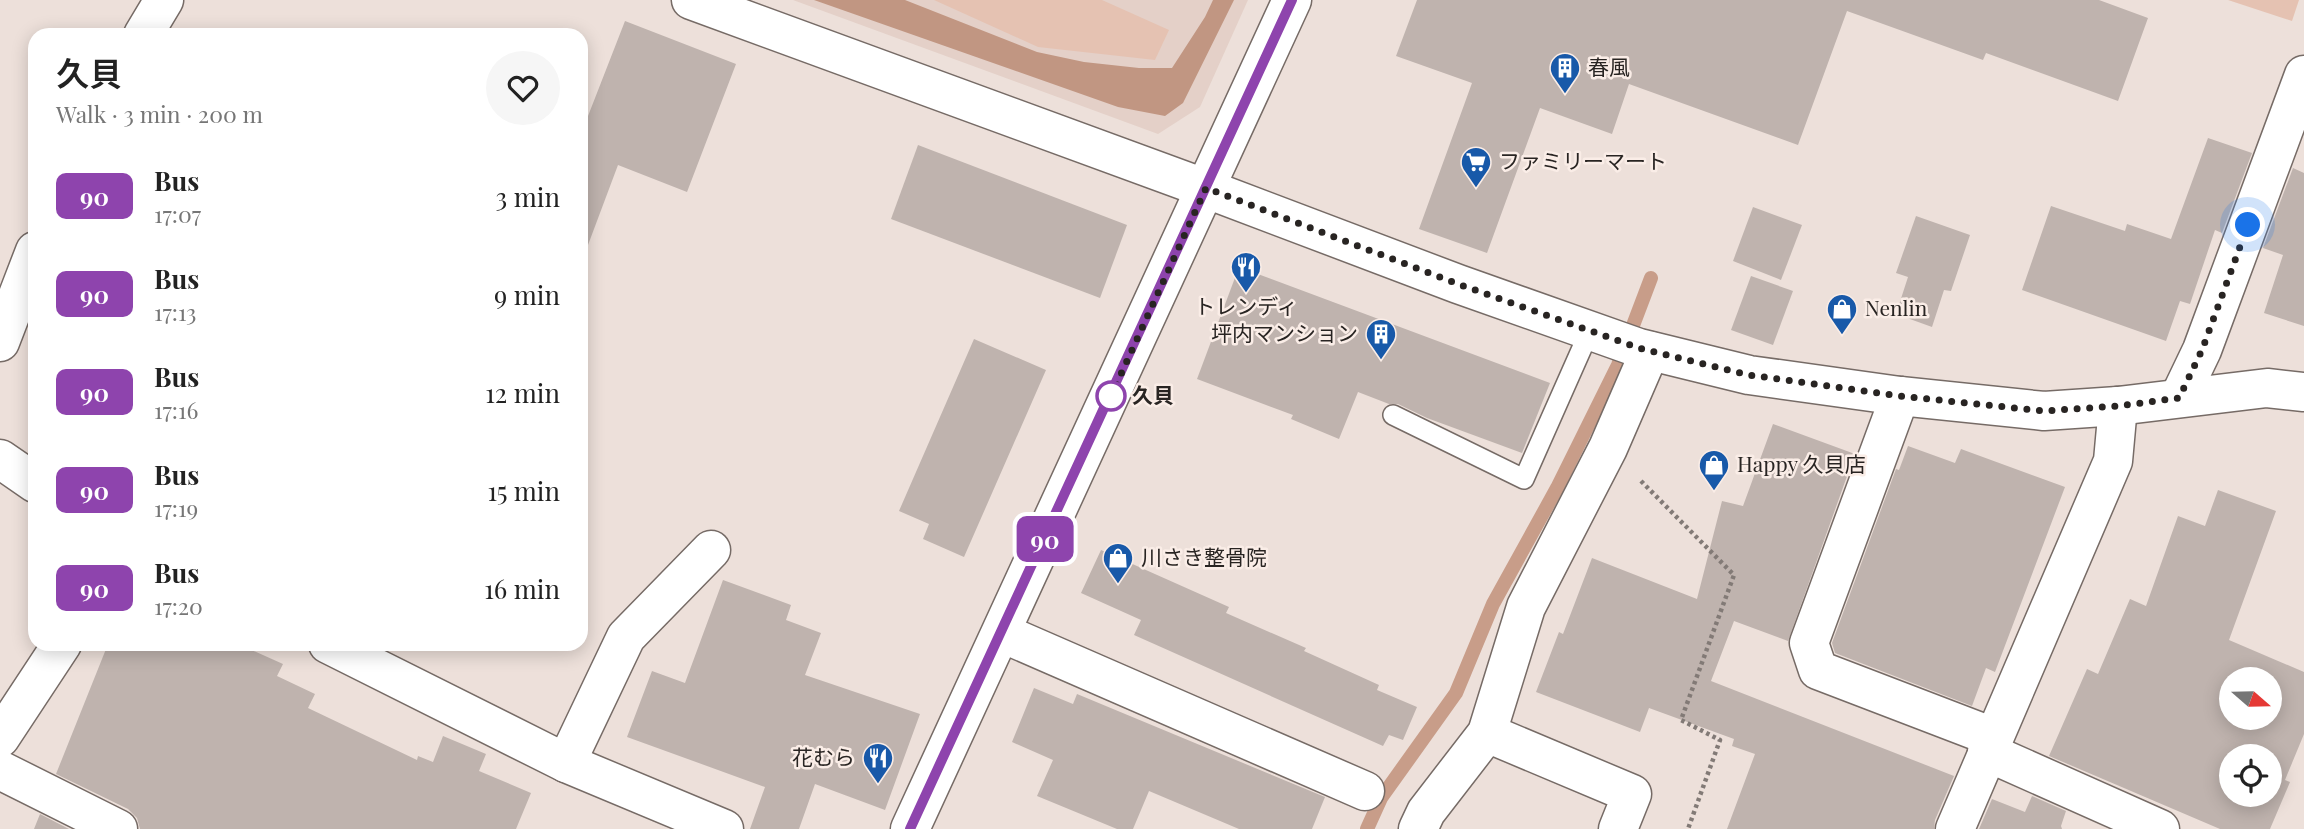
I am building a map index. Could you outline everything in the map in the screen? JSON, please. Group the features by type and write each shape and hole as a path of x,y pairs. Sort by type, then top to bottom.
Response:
{"street":[{"path":"147,28 164,0"},
{"path":"691,0 1206,188 1458,284 1622,342 1749,375 1900,396 2044,411 2118,406 2267,388 2304,391"},
{"path":"910,829 1293,0"},
{"path":"2179,398 2202,350 2304,75"},
{"path":"0,342 28,269"},
{"path":"1418,829 1426,812 1487,733 1526,607 1608,448 1622,342"},
{"path":"1900,396 1809,643 1818,670 1990,745 2160,829"},
{"path":"1955,829 2113,461 2118,406"},
{"path":"0,459 28,478"},
{"path":"566,763 626,637 711,550"},
{"path":"1002,633 1365,790"},
{"path":"0,738 57,651"},
{"path":"342,651 566,763 724,829"},
{"path":"1487,733 1632,794 1618,829"},
{"path":"0,770 112,828"}],"lane":[{"path":"1393,415 1524,479 1622,342"}],"path":[{"path":"1608,448 1734,575 1681,720 1720,740 1688,829"}],"shaded area":[{"path":"793,0 1248,0 1200,107 1158,134"},
{"path":"814,0 905,0 1037,52 1084,62 1139,68 1172,68 1213,0 1234,0 1183,103 1165,116 1118,107"},
{"path":"934,0 1102,0 1169,30 1155,60 1038,47"},
{"path":"2228,0 2299,0 2292,21"}],"building":[{"path":"1417,0 2099,0 2148,18 2118,101 1986,53 1983,60 1847,11 1798,145 1629,84 1612,134 1540,108 1487,253 1419,229 1472,83 1396,56"},
{"path":"625,21 736,64 687,192 618,165 588,245 588,116"},
{"path":"2208,138 2252,153 2222,233 2215,230 2190,304 2180,301 2166,341 2022,290 2051,206 2125,231 2127,224 2171,239"},
{"path":"918,145 1127,225 1100,298 891,219"},
{"path":"2293,168 2304,173 2304,326 2264,313 2283,255 2263,248"},
{"path":"1753,207 1802,225 1781,280 1733,261"},
{"path":"1916,216 1970,235 1951,291 1944,290 1932,327 1896,314 1908,277 1896,273"},
{"name":"坪内マンション","path":"1239,267 1550,383 1522,453 1427,418 1398,404 1389,404 1358,392 1339,439 1291,419 1293,415 1197,379"},
{"path":"1751,276 1793,291 1773,345 1731,330"},
{"path":"974,339 1046,370 964,557 923,539 929,524 899,511"},
{"path":"1773,424 1855,454 1788,641 1734,621 1711,681 1954,776 1935,820 1934,829 1727,829 1755,754 1732,746 1734,739 1649,708 1640,732 1536,692 1559,632 1563,634 1592,558 1697,599 1722,501 1743,506"},
{"path":"1908,446 1955,463 1961,449 2065,487 1995,672 1986,668 1972,706 1835,653 1832,643 1896,469 1899,470"},
{"path":"2218,490 2276,511 2229,640 2304,672 2304,734 2285,780 2290,782 2282,801 2282,744 2219,744 2219,807 2279,807 2270,829 2220,829 2049,756 2087,669 2098,674 2130,599 2146,606 2178,516 2205,526"},
{"path":"1101,550 1229,607 1226,613 1306,648 1304,651 1379,685 1377,690 1417,707 1403,740 1389,735 1383,746 1134,635 1141,620 1081,593"},
{"path":"723,580 791,605 786,620 821,633 805,675 920,714 885,810 815,784 799,829 750,829 765,787 627,737 652,671 685,683"},
{"path":"105,651 254,651 283,664 277,676 315,694 308,708 417,760 418,756 433,762 443,736 486,754 479,771 531,793 516,829 140,829 137,818 128,809 56,774"},
{"path":"1034,688 1073,704 1077,694 1325,797 1312,829 1239,829 1149,791 1133,829 1117,829 1037,796 1053,760 1012,742"},
{"path":"2032,796 2066,811 2062,829 1979,829 1992,799 2025,812"},
{"path":"40,814 69,829 34,829"}],"waterway":[{"path":"1367,829 1381,798 1456,693 1493,604 1557,488 1618,365 1651,278"}],"bus line":[{"name":"90","path":"910,829 1014,609 1292,0"}],"place":[{"name":"春風","path":"1565,95"},
{"name":"ファミリーマート","path":"1476,189"},
{"name":"トレンディ","path":"1246,294"},
{"name":"Nenlin","path":"1842,336"},
{"name":"坪内マンション","path":"1381,361"},
{"name":"久貝","path":"1111,396"},
{"name":"Happy 久貝店","path":"1714,492"},
{"name":"川さき整骨院","path":"1118,585"},
{"name":"花むら","path":"878,785"}],"route":[{"path":"1111,396 1206,188 1458,284 1650,351 1749,375 1900,396 2044,411 2118,406 2179,398 2202,350 2248,225"}]}
